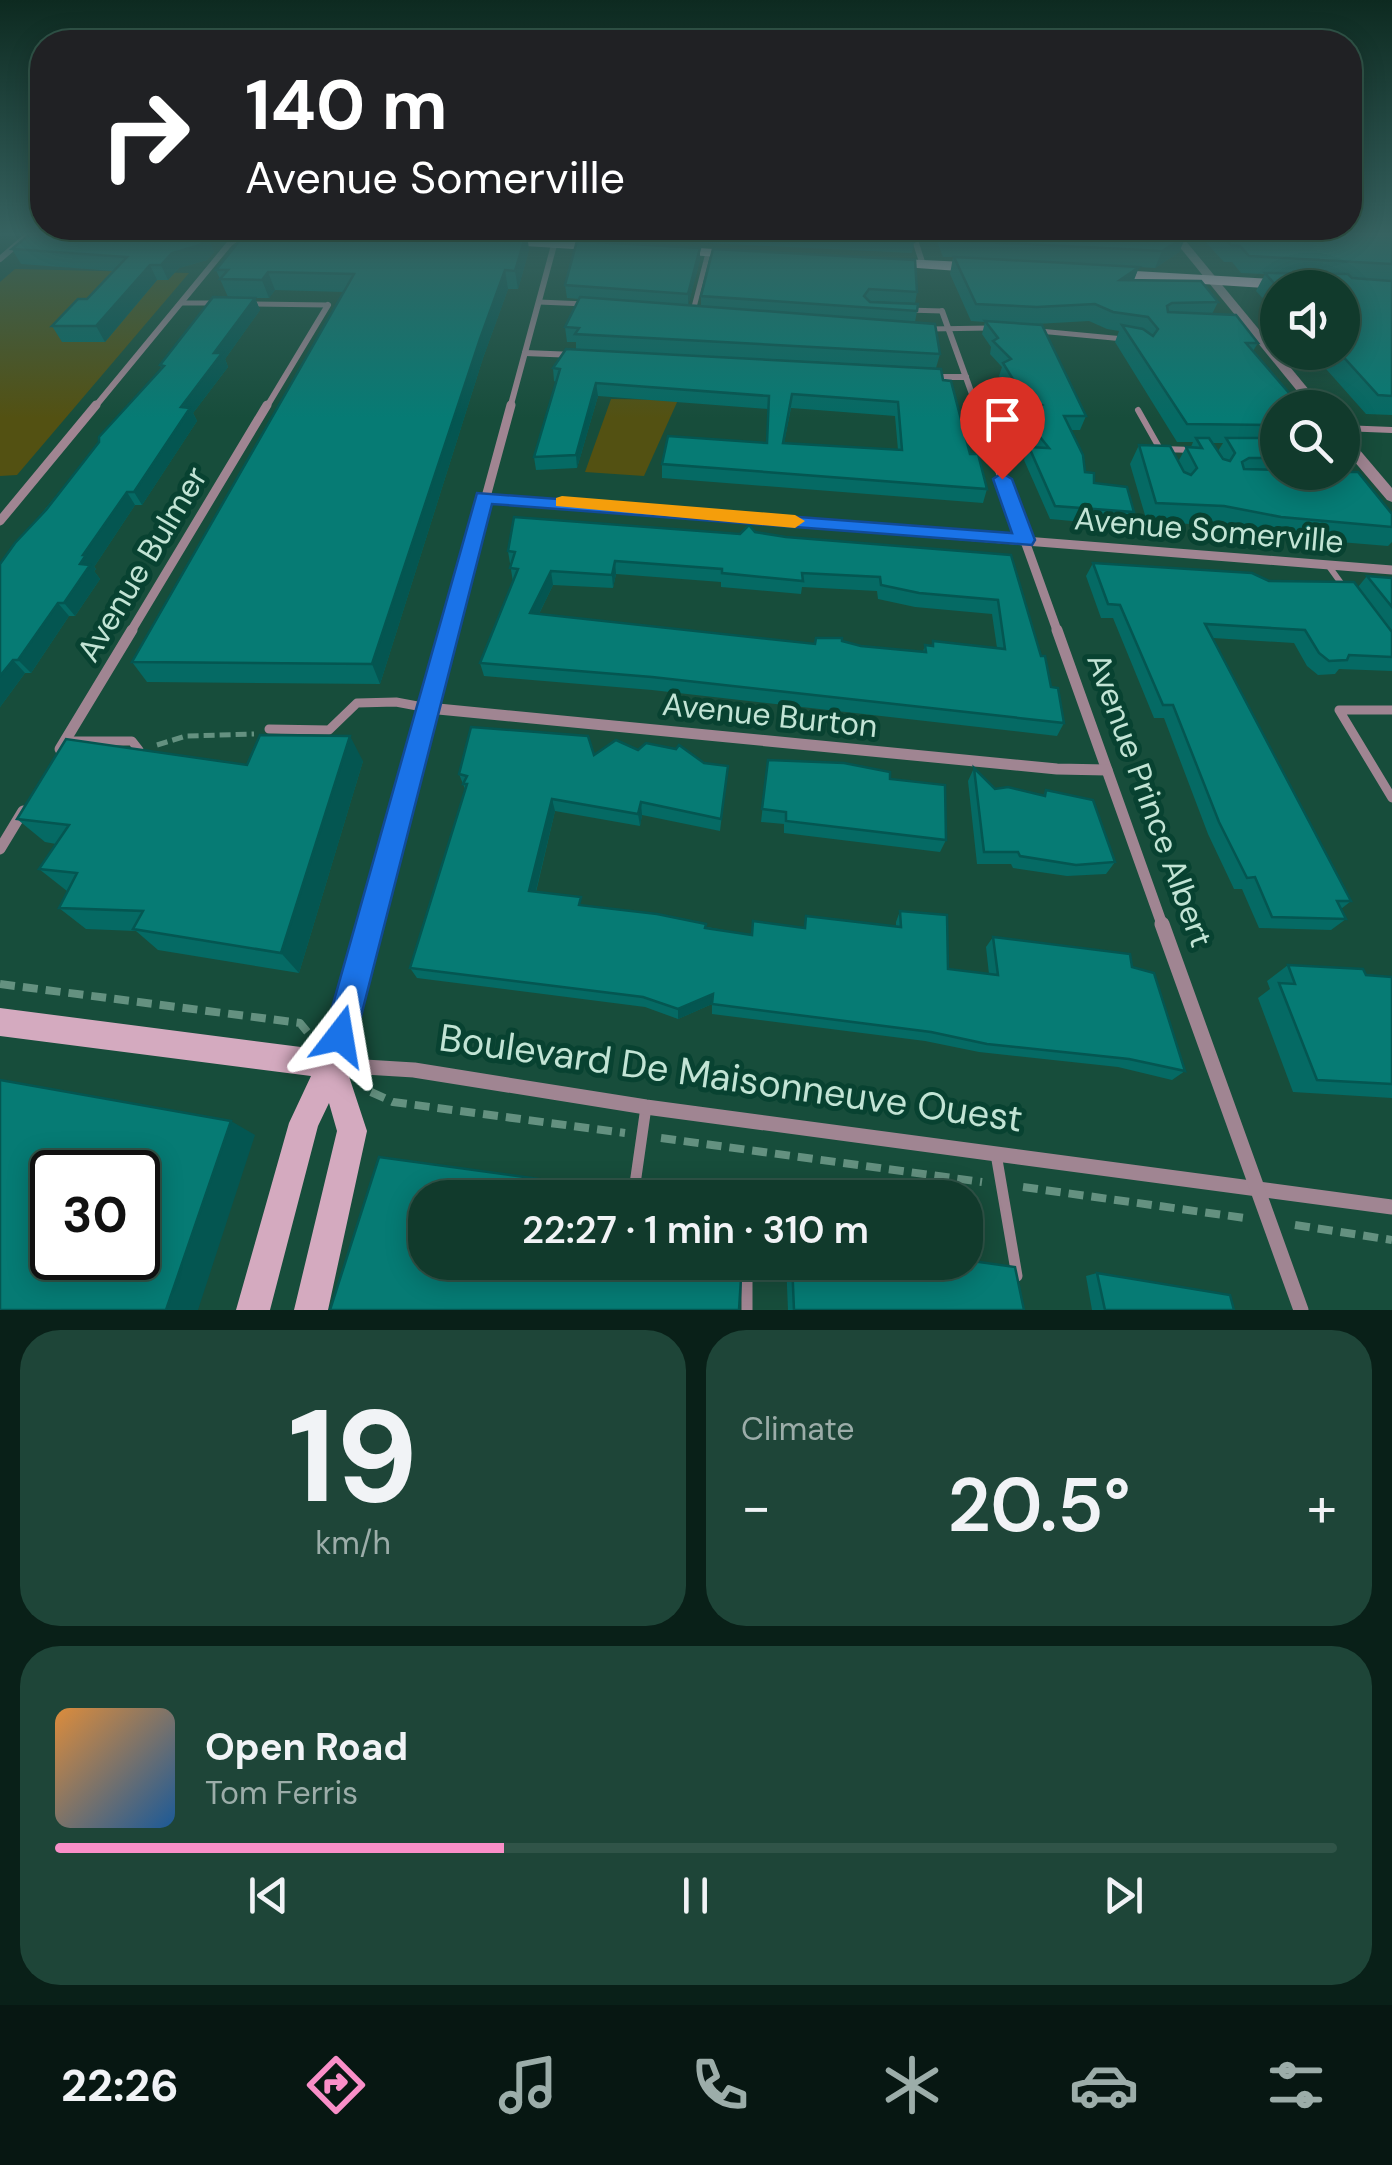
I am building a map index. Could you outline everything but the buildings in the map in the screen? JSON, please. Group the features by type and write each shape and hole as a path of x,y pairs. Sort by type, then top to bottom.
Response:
{"main road":[{"name":"Boulevard De Maisonneuve Ouest","path":"0,1022 332,1065"},
{"path":"253,1310 304,1124 332,1065"},
{"path":"310,1310 352,1131 332,1065"}],"street":[{"path":"0,521 187,295"},
{"path":"332,1065 541,295"},
{"path":"1227,295 1304,390"},
{"name":"Avenue Bulmer","path":"56,757 328,304"},
{"name":"Avenue Prince Albert","path":"942,311 1300,1310"},
{"path":"525,354 595,356"},
{"path":"920,376 966,377"},
{"path":"1360,464 1384,491"},
{"name":"Avenue Somerville","path":"484,498 1392,570"},
{"name":"Avenue Burton","path":"428,708 1058,769 1107,770"},
{"path":"0,849 29,800"},
{"name":"Boulevard De Maisonneuve Ouest","path":"332,1065 414,1070 646,1107 1392,1207"}],"lane":[{"path":"697,295 693,312 710,313"},
{"path":"539,302 599,306"},
{"path":"180,303 228,304"},
{"path":"245,304 328,304"},
{"path":"902,309 942,311"},
{"path":"1239,326 1254,326"},
{"path":"921,329 1002,329"},
{"path":"1038,331 1139,340"},
{"path":"1138,410 1167,462"},
{"path":"1360,429 1392,430"},
{"path":"1160,449 1202,450"},
{"path":"1328,564 1352,599"},
{"path":"269,729 329,730 357,703 396,702 428,708"},
{"path":"1392,710 1339,710 1392,798"},
{"path":"65,741 132,740 140,750 134,763"},
{"path":"0,822 16,823"},
{"path":"636,1180 646,1107"},
{"path":"996,1154 1020,1292"},
{"path":"747,1310 748,1280"}],"path":[{"path":"157,745 186,736 250,735"},
{"path":"0,984 300,1023"},
{"name":"Boulevard De Maisonneuve Ouest","path":"384,1100 615,1131"},
{"name":"Boulevard De Maisonneuve Ouest","path":"679,1141 975,1180"},
{"name":"Boulevard De Maisonneuve Ouest","path":"1022,1187 1215,1214"},
{"path":"1326,1231 1392,1240"}],"shaded area":[{"path":"0,295 170,295 17,475 0,476"},
{"path":"611,399 678,400 644,476 585,472"}],"slow traffic":[{"path":"562,502 795,521"}],"route":[{"path":"340,1036 484,498 1025,540 1002,479"}]}
